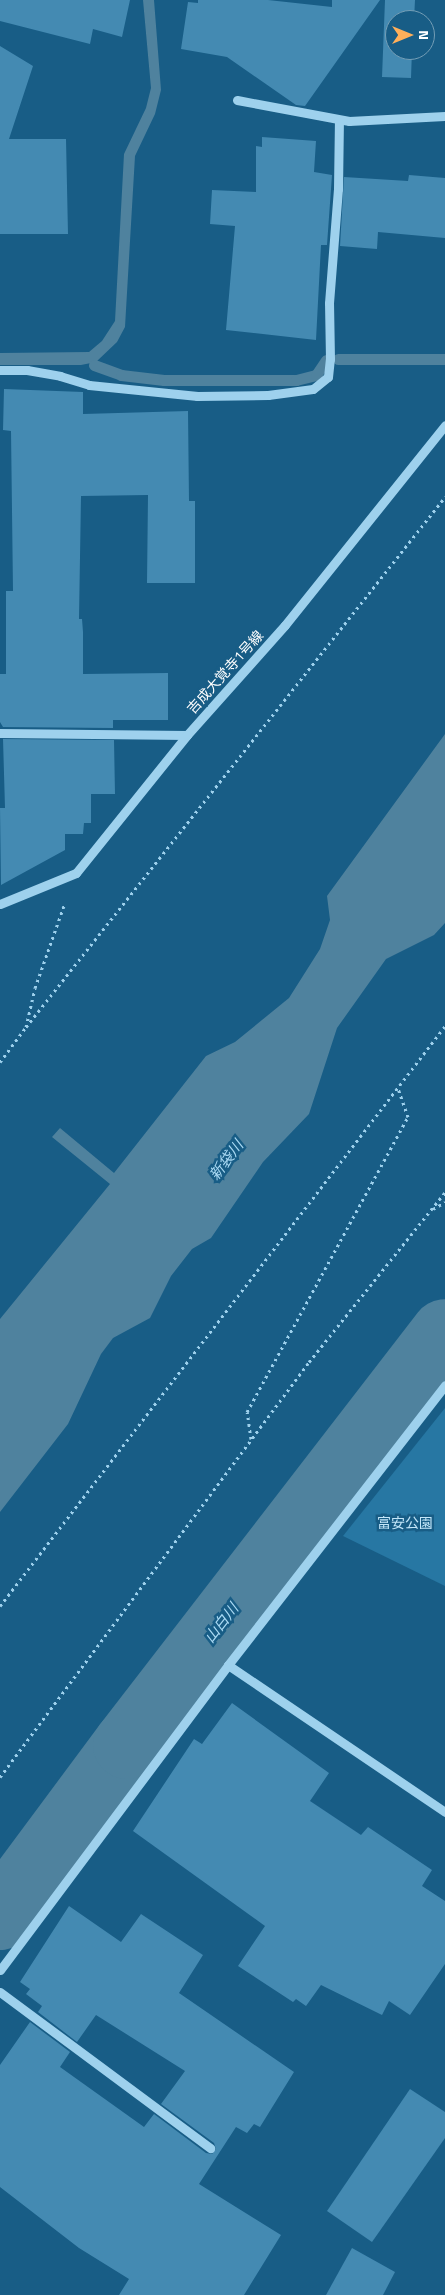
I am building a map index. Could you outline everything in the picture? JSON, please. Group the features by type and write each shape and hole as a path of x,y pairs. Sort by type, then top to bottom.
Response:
{"street":[{"path":"237,100 339,120 445,116"},
{"path":"0,370 27,370 60,376 89,385 197,396 268,395 313,389 328,377 330,360 328,303 338,189 339,120"},
{"name":"吉成大覚寺1号線","path":"0,904 76,873 187,735 285,626 445,425"},
{"path":"0,733 187,735"},
{"path":"0,1970 228,1665 445,1385"},
{"path":"228,1665 445,1812"},
{"path":"0,1992 210,2148"}],"path":[{"path":"0,1062 445,497"},
{"path":"26,1027 35,988 76,873"},
{"path":"0,1606 445,1026"},
{"path":"251,1440 247,1412 408,1117 397,1088"},
{"path":"0,1777 251,1440 445,1192"},
{"path":"430,1211 445,1202"}],"green space":[{"name":"富安公園","path":"445,1408 445,1586 343,1536"}],"water":[{"path":"143,0 154,0 161,90 155,114 135,156 125,327 117,342 96,362 81,365 0,365 0,353 89,352 102,341 115,321 124,154 146,108 151,88"},
{"name":"新袋川","path":"445,734 445,923 434,935 386,959 337,1028 309,1114 263,1162 211,1238 192,1249 171,1276 150,1318 113,1338 101,1354 68,1424 0,1512 0,1319 110,1184 52,1137 60,1128 114,1173 206,1056 235,1042 289,998 320,949 330,920 327,896"}],"building":[{"path":"0,0 130,0 122,37 93,29 90,44 0,21"},
{"path":"198,0 268,0 332,7 332,0 380,0 305,106 296,105 227,57 181,49 188,2 198,3"},
{"path":"385,0 415,0 414,10 385,10 385,60 412,60 411,78 382,77"},
{"path":"0,46 33,66 9,139 66,139 68,234 0,234"},
{"path":"262,137 316,141 314,172 332,175 327,245 321,245 316,340 226,330 235,226 210,224 212,190 256,192 256,146 262,147"},
{"path":"409,175 445,178 445,238 378,232 377,249 340,246 344,177 408,181"},
{"path":"4,389 83,392 83,414 188,411 189,501 195,501 195,583 147,583 148,495 81,496 79,619 82,619 83,632 83,674 168,673 168,720 113,720 113,728 3,727 0,722 0,674 6,674 6,591 13,591 11,431 3,430"},
{"path":"3,739 114,740 115,794 91,794 91,823 84,823 83,834 65,834 65,850 1,885 0,808 5,808"},
{"path":"232,1703 329,1773 310,1801 361,1835 368,1827 432,1870 422,1886 445,1901 445,1964 410,2015 389,2001 382,2015 321,1985 306,2006 296,1999 293,2002 238,1966 265,1926 133,1831 194,1739 202,1744"},
{"path":"69,1906 121,1942 141,1914 203,1955 179,1993 294,2072 260,2127 254,2124 247,2133 236,2127 199,2184 281,2235 244,2295 119,2295 129,2279 79,2248 0,2187 0,2065 30,2022 70,2052 60,2067 144,2127 154,2114 206,2153 212,2154 216,2149 214,2143 161,2104 185,2071 96,2015 77,2042 38,2012 42,2006 26,1994 30,1989 20,1982"},
{"path":"410,2089 445,2112 445,2138 372,2242 327,2211"},
{"path":"352,2248 395,2272 383,2295 326,2295"}],"waterway":[{"path":"338,359 445,359"},
{"path":"94,365 121,375 164,380 296,380 316,375 326,360"},
{"name":"山白川","path":"0,1916 127,1745 445,1333"}]}
